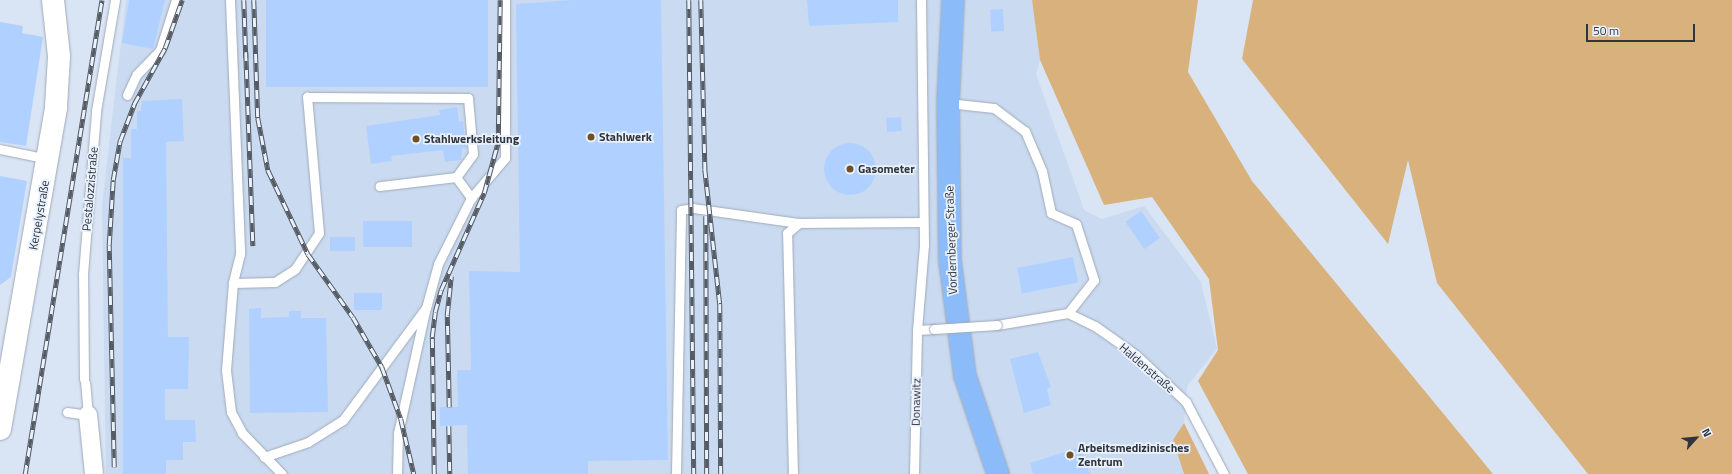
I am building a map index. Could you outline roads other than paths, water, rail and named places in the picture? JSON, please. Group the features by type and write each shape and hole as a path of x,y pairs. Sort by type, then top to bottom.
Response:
{"main road":[{"name":"Kerpelystraße","path":"0,429 3,398 49,159 59,56 53,0"},
{"name":"Vordernberger Straße","path":"953,0 948,103 950,261 954,303 965,376 998,474"}],"street":[{"name":"Pestalozzistraße","path":"88,415 94,474"}],"lane":[{"name":"Pestalozzistraße","path":"88,415 84,381 83,274 96,111 115,0"},
{"path":"127,95 138,74 160,50 176,0"},
{"path":"397,474 398,432 426,308 438,264 471,198 505,158 505,0"},
{"name":"Donawitz","path":"914,474 917,330 923,222 922,0"},
{"path":"228,2 240,254 233,283 226,370 231,412 242,434 264,458 282,474"},
{"path":"233,283 275,282 299,264 319,233 307,97 468,98 473,154 456,178 380,186"},
{"path":"917,330 998,325 1068,312 1094,280 1076,224 1051,213 1042,171 1025,131 994,108 948,103"},
{"path":"0,149 49,159"},
{"path":"456,178 471,198"},
{"path":"676,474 681,210 693,208 799,224 923,222"},
{"path":"793,474 786,233 799,224"},
{"path":"264,458 308,442 343,420 426,308"},
{"name":"Haldenstraße","path":"1068,312 1095,326 1136,354 1186,402 1224,474"},
{"path":"67,412 88,415"}],"railway":[{"path":"25,474 102,0"},
{"path":"114,467 109,245 113,180 120,141 134,104 165,48 182,0"},
{"path":"244,0 246,58"},
{"path":"254,0 258,118 268,170 308,254 353,317 382,367 401,419 414,474"},
{"path":"434,474 432,337 435,312 441,290 484,193 498,142 500,0"},
{"path":"689,0 694,474"},
{"path":"701,0 705,169 720,304 721,474"},
{"path":"246,52 253,246"},
{"path":"706,216 707,474"},
{"path":"449,407 447,315 451,276"},
{"path":"449,426 450,474"}],"place":[{"name":"Stahlwerk","path":"591,137"},
{"name":"Stahlwerksleitung","path":"416,139"},
{"name":"Gasometer","path":"850,169"},
{"name":"Arbeitsmedizinisches Zentrum","path":"1070,455"}]}
